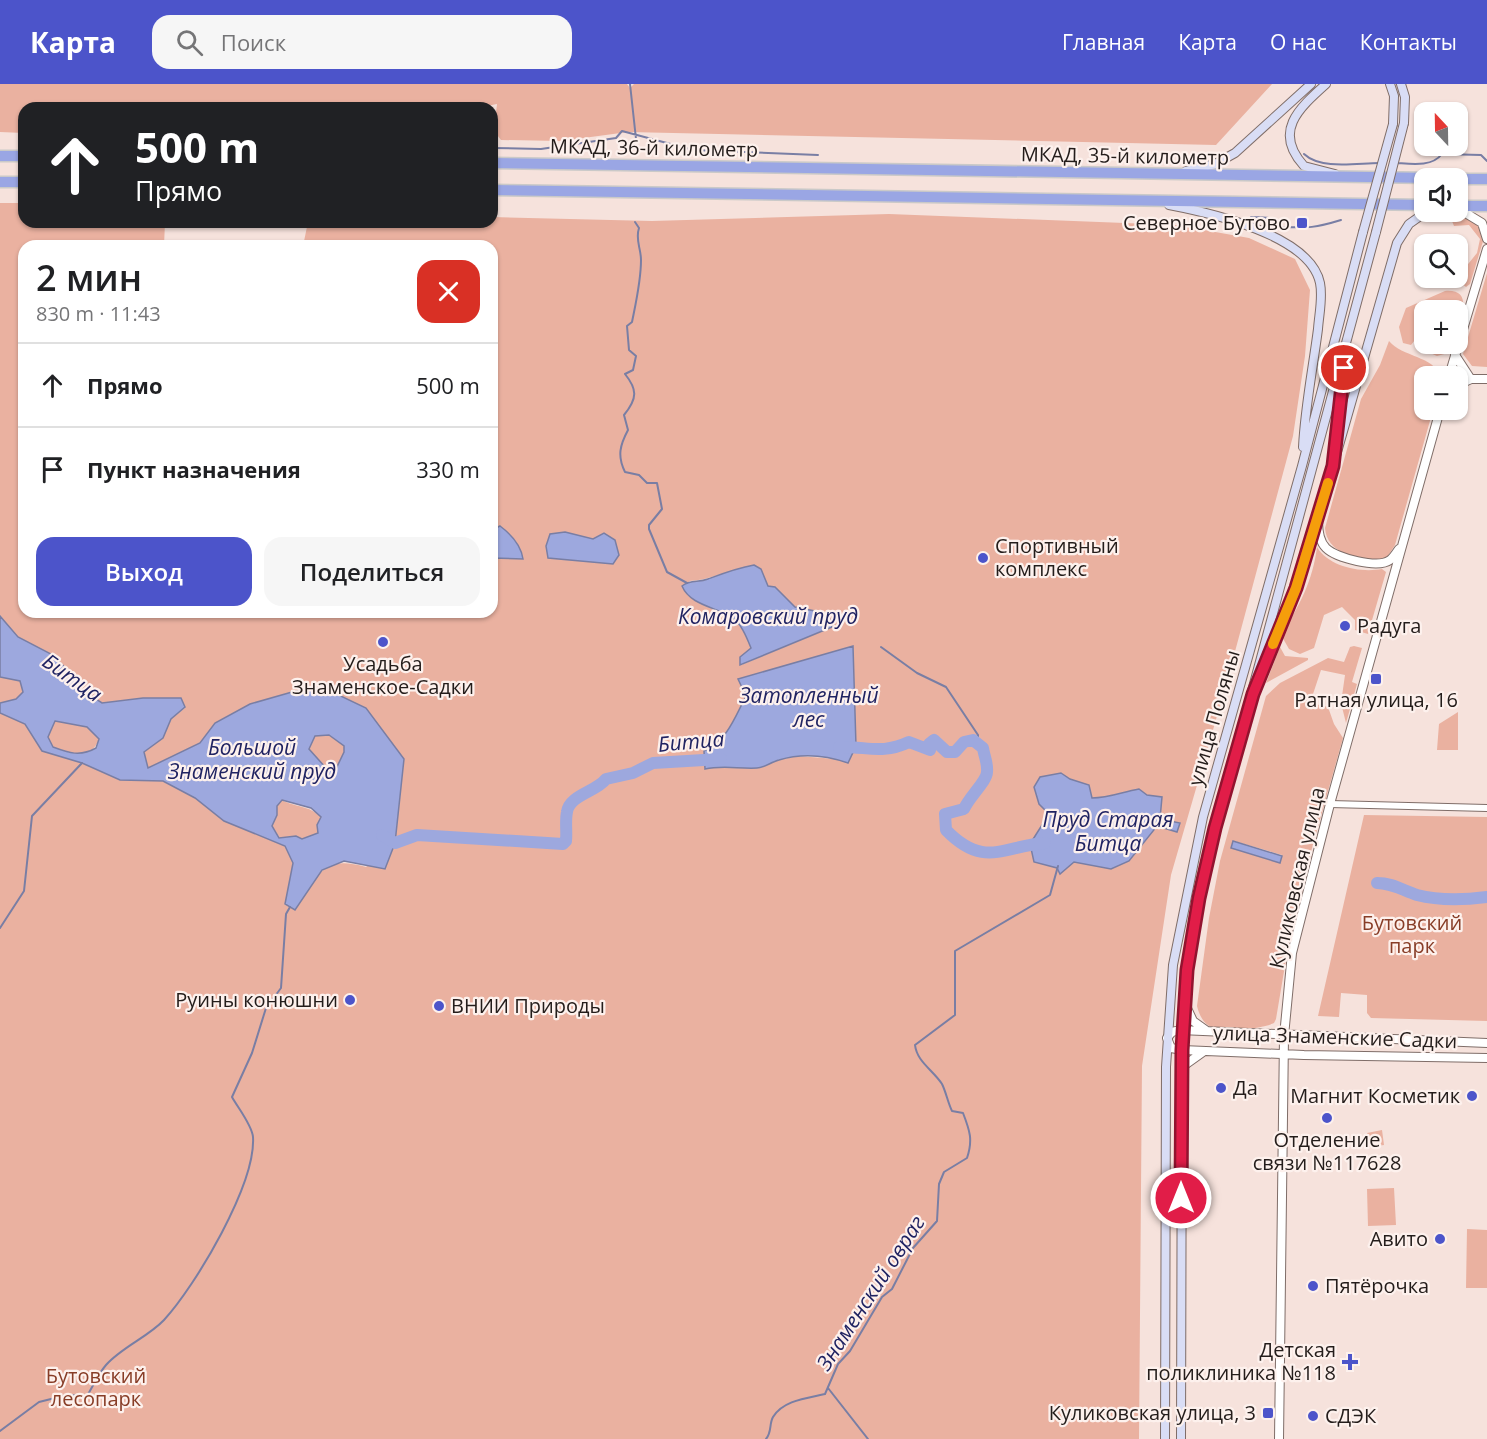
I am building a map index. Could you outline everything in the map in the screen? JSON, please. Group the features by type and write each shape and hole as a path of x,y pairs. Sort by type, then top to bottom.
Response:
{"highway":[{"path":"0,156 18,156"},
{"name":"МКАД, 36-й километр","path":"498,164 816,169"},
{"name":"МКАД, 35-й километр","path":"816,169 1414,178"},
{"path":"1468,179 1487,179"},
{"path":"0,182 18,182"},
{"path":"498,190 1414,205"},
{"path":"1468,207 1487,206"}],"main road":[{"path":"1149,174 1184,172 1224,161 1311,84"},
{"path":"1326,84 1309,99 1290,128 1289,145 1304,166 1350,177"},
{"name":"улица Поляны","path":"1165,1439 1167,1038 1173,965 1203,817 1302,466 1393,124 1394,96 1390,84"},
{"name":"улица Поляны","path":"1181,1439 1182,1050 1185,1003 1199,898 1215,828 1347,346 1404,123 1405,97 1401,84"},
{"path":"1135,200 1189,209 1280,239 1300,250 1314,267 1322,295 1302,466"},
{"path":"1253,694 1296,588 1397,243 1409,224 1414,220"},
{"path":"1333,466 1347,346"}],"street":[{"path":"1452,366 1486,250 1487,240 1482,223 1468,212"},
{"path":"1455,355 1471,379"},
{"path":"1468,378 1487,379"},
{"name":"Куликовская улица","path":"1279,1439 1284,1036 1292,953 1330,804 1437,420"},
{"path":"1319,515 1321,541 1332,553 1343,557 1365,563 1384,563 1389,561 1403,543"},
{"path":"1330,804 1487,808"},
{"path":"1185,1003 1193,1021 1201,1028 1211,1032"},
{"path":"1182,1050 1172,1048 1167,1038 1172,1032 1184,1030"},
{"name":"улица Знаменские Садки","path":"1184,1030 1487,1043"},
{"name":"улица Знаменские Садки","path":"1182,1050 1487,1058"},
{"path":"1182,1067 1207,1050"}],"green space":[{"path":"0,84 627,84 630,88 634,84 1272,84 1216,145 628,132 561,141 501,140 498,136 498,102 18,102 18,133 0,132"},
{"name":"Бутовский лесопарк","path":"0,203 18,203 18,228 165,228 164,240 18,240 18,618 498,618 498,558 523,559 500,526 498,527 498,240 304,240 307,228 498,228 498,217 652,221 889,214 1176,225 1249,238 1295,259 1310,290 1305,356 1293,436 1226,685 1171,875 1142,1066 1139,1439 0,1439 0,713 25,724 42,751 82,763 120,780 162,780 195,798 224,821 285,846 293,863 285,904 295,910 316,878 329,866 350,864 366,867 395,843 404,759 292,692 250,704 215,723 200,743 148,768 144,752 163,738 171,719 185,708 143,698 102,703 82,690 74,676 51,654 18,637 0,616","holes":["565,532 593,539 546,546","754,565 761,569 768,586 775,587 795,607 806,608 832,627 741,665 751,648 744,632 732,616 713,610 689,581 705,579","853,647 854,679 836,759 798,756 777,760 759,768 720,766 706,769 705,751 725,734 746,696 739,679"]},
{"path":"1468,220 1479,228 1484,238 1468,286 1468,264 1477,253 1480,239 1469,225 1454,226 1452,222 1468,222"},
{"path":"1487,273 1487,367 1472,366 1463,354 1468,354 1468,337"},
{"path":"1445,291 1453,291 1459,294 1463,300 1424,300"},
{"path":"1414,305 1414,341 1411,345 1403,343 1399,327 1406,308"},
{"path":"1389,341 1433,366 1414,366 1414,420 1430,420 1395,545 1386,559 1367,559 1339,551 1327,537 1325,528 1361,399 1380,365"},
{"path":"1317,547 1322,554 1337,564 1355,569 1382,569 1386,572 1368,634 1355,630 1355,620 1342,607 1324,615 1314,648 1300,654 1289,649 1281,635 1304,593"},
{"path":"1280,647 1285,656 1308,658 1308,660 1266,683"},
{"path":"1350,647 1362,648 1352,682 1357,684 1346,723 1341,703 1345,675 1321,670 1311,700 1311,703 1328,707 1334,724 1343,738 1294,912 1276,1019 1274,1023 1268,1025 1232,1030 1209,1026 1204,1022 1197,1006 1209,918 1220,861 1266,696 1280,683 1328,658 1344,662","holes":["1234,841 1282,855 1280,862 1231,848"]},
{"path":"0,677 20,681 23,692 16,699 0,703"},
{"path":"1458,712 1458,750 1437,750 1439,724"},
{"path":"55,720 87,727 99,739 91,750 85,753 79,754 53,747 48,737"},
{"path":"329,735 344,746 344,752 335,771 326,768 309,749 315,736"},
{"path":"282,800 312,810 321,817 319,833 302,839 296,836 280,838 272,826 277,815 277,806"},
{"name":"Бутовский парк","path":"1364,815 1487,817 1487,1021 1371,1018 1367,1013 1367,995 1341,993 1339,1017 1318,1016"},
{"path":"1382,1130 1384,1145 1369,1147 1367,1133"},
{"path":"1394,1188 1396,1225 1368,1226 1367,1189"},
{"path":"1467,1229 1487,1230 1487,1288 1466,1288"}],"water":[{"path":"500,526 515,541 523,559 498,558 498,527"},
{"path":"565,532 593,539 604,533 615,540 619,555 613,564 548,558 546,546 550,534"},
{"name":"Комаровский пруд","path":"754,565 761,569 768,586 775,587 795,607 825,613 832,627 740,665 740,657 751,648 740,626 730,616 703,605 691,597 682,586"},
{"name":"Большой Знаменский пруд","path":"0,616 18,637 51,654 74,676 82,690 102,703 143,698 181,698 185,707 171,719 163,738 144,752 148,768 200,743 215,723 250,704 292,692 322,687 366,708 404,759 395,843 385,869 344,861 322,870 295,910 285,904 293,863 285,846 224,821 195,798 163,781 120,780 82,763 42,751 25,724 0,713 0,703 16,699 23,692 20,681 0,677","holes":["55,721 87,727 99,739 96,748 74,753 53,747 48,737","329,735 344,746 344,752 335,771 326,768 309,749 315,736","282,800 311,808 321,817 317,825 318,833 302,839 296,836 279,838 272,826 277,815 277,806"]},
{"name":"Затопленный лес","path":"853,646 856,746 848,763 831,758 805,756 779,760 760,768 705,769 704,751 712,747 724,735 746,696 738,679"},
{"name":"Пруд Старая Битца","path":"1061,773 1070,779 1089,785 1092,798 1139,789 1147,795 1162,797 1160,819 1180,823 1177,832 1157,826 1129,861 1111,869 1074,862 1060,874 1057,868 1034,862 1030,844 1049,814 1039,804 1034,787 1040,777"},
{"path":"1233,841 1282,856 1280,863 1231,848"}],"waterway":[{"path":"630,84 636,139"},
{"path":"498,148 541,149 616,138 622,131 693,150 818,155"},
{"path":"1304,154 1311,159 1329,164 1379,163"},
{"path":"1397,163 1427,163 1442,154 1481,155 1487,161"},
{"path":"1251,217 1273,219 1282,227 1318,226 1341,220"},
{"path":"635,222 639,228 641,268 632,322 627,326 629,350 636,356 633,370 625,374 634,389 634,399 624,415 628,430 621,446 620,456 625,472 639,475 647,483 657,483 662,509 649,525 649,529 667,572 687,583"},
{"path":"881,647 917,673 946,687 978,735 978,743"},
{"name":"Битца","path":"839,747 882,749 909,742 930,750 929,744 934,740 947,752 955,752 964,742 973,740 983,748 987,766 986,776 964,809 945,814 946,830 959,842 983,852 1045,843"},
{"name":"Битца","path":"382,835 395,843 417,835 563,844 566,841 566,815 569,806 606,779 633,773 653,763 721,759"},
{"path":"0,928 24,891 32,816 82,763"},
{"name":"Знаменский овраг","path":"766,1439 777,1411 789,1403 825,1394 838,1364 850,1351 882,1297 892,1289 913,1248 937,1221 939,1184 944,1172 967,1158 970,1136 963,1113 952,1111 942,1084 922,1061 915,1045 955,1015 955,951 1050,895 1058,866"},
{"name":"Битца","path":"1377,883 1434,898 1487,897"},
{"path":"0,1431 39,1402 67,1395 87,1396 101,1372 112,1359 164,1320 192,1283 222,1233 245,1180 253,1137 232,1097 252,1053 266,1008 281,988 286,914 290,907"},
{"path":"828,1388 868,1439"}],"slow traffic":[{"path":"1273,644 1296,588 1328,483"}],"place":[{"name":"Северное Бутово","path":"1302,223"},
{"name":"Спортивный комплекс","path":"983,558"},
{"name":"Радуга","path":"1345,626"},
{"name":"Усадьба Знаменское-Садки","path":"383,642"},
{"name":"Ратная улица, 16","path":"1376,679"},
{"name":"Руины конюшни","path":"350,1000"},
{"name":"ВНИИ Природы","path":"439,1006"},
{"name":"Да","path":"1221,1088"},
{"name":"Магнит Косметик","path":"1472,1096"},
{"name":"Отделение связи №117628","path":"1327,1118"},
{"name":"Авито","path":"1440,1239"},
{"name":"Пятёрочка","path":"1313,1286"},
{"name":"Детская поликлиника №118","path":"1350,1362"},
{"name":"Куликовская улица, 3","path":"1268,1413"},
{"name":"СДЭК","path":"1313,1416"}],"route":[{"path":"1181,1198 1182,1050 1187,970 1199,898 1215,828 1253,694 1296,588 1333,466 1344,368"}]}
